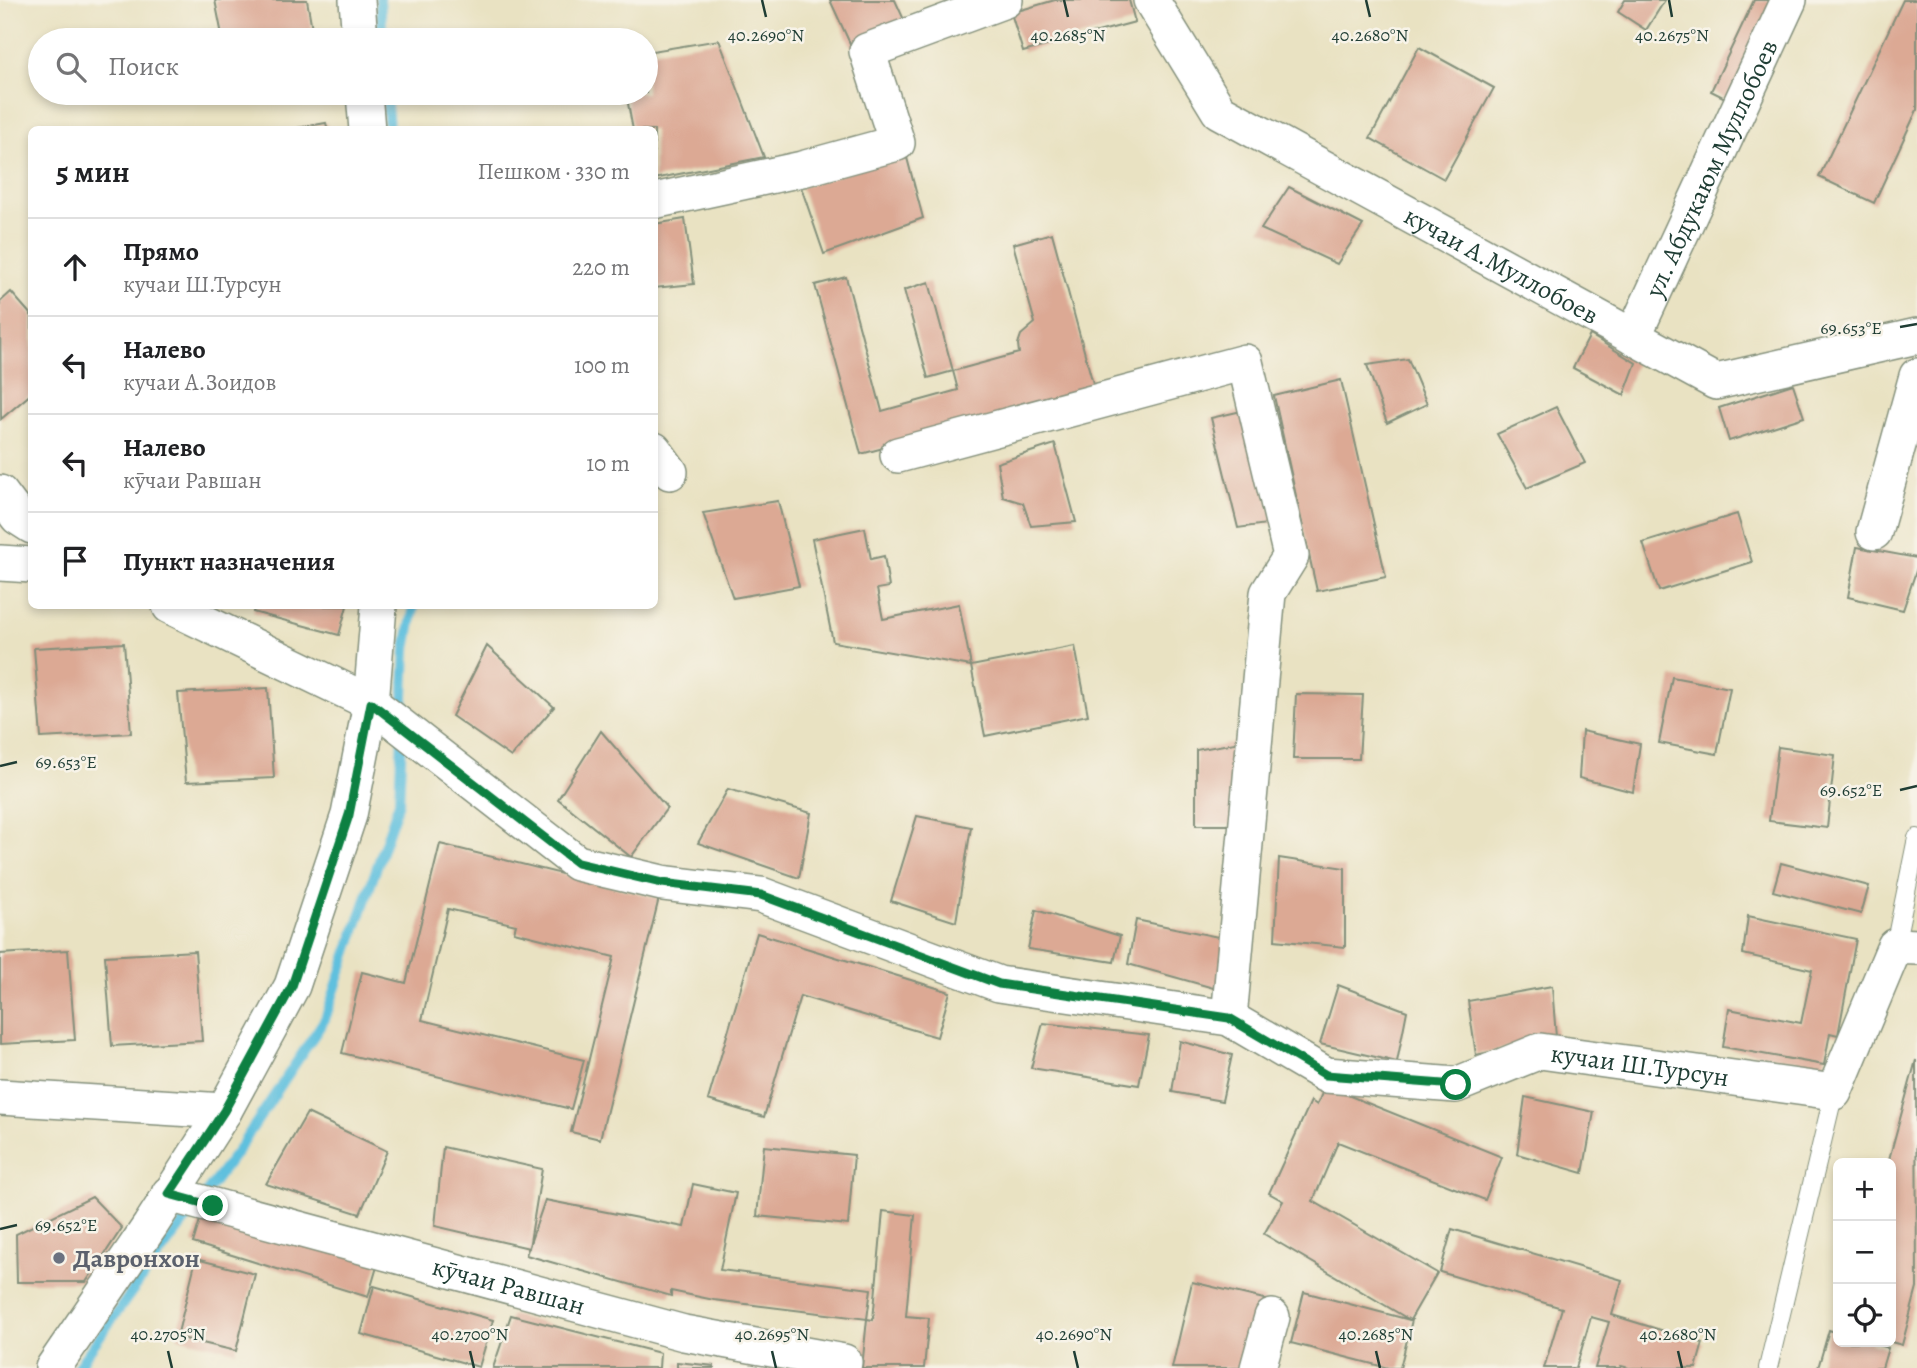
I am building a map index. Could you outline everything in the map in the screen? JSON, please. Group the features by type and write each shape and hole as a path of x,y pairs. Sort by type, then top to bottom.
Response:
{"street":[{"path":"356,0 359,28"},
{"path":"658,200 802,169 897,143 867,51 1005,0"},
{"name":"кучаи А.Муллобоев","path":"1151,0 1219,111 1716,382 1917,335"},
{"name":"ул. Абдукаюм Муллобоев","path":"1633,337 1789,0"},
{"path":"365,105 367,126"},
{"path":"898,455 1245,362 1291,556 1268,593 1229,1018"},
{"path":"1874,532 1917,376"},
{"path":"0,493 18,517 28,523"},
{"path":"0,564 28,565"},
{"name":"кучаи Ш.Турсун","path":"176,609 392,719 577,863 662,883 761,895 999,984 1229,1018 1326,1075 1456,1085 1540,1051 1834,1092"},
{"path":"53,1368 189,1199 224,1111 292,986 349,815 392,719 379,609"},
{"path":"1834,1092 1906,947"},
{"path":"0,1097 224,1111"},
{"name":"кӯчаи Равшан","path":"189,1199 684,1333 844,1362 844,1368"},
{"path":"1258,1368 1272,1317"}],"lane":[{"path":"1906,947 1917,838"},
{"path":"1768,1368 1834,1092"}],"building":[{"path":"215,0 307,0 312,28 221,28"},
{"path":"830,0 895,0 905,22 852,48"},
{"path":"1055,0 1129,0 1135,22 1023,52 1011,13"},
{"path":"1625,0 1665,0 1646,30 1618,12"},
{"path":"1754,0 1781,0 1735,103 1711,91"},
{"path":"1903,0 1917,0 1917,110 1874,203 1819,177"},
{"path":"719,40 764,157 658,178 658,126 632,126 628,105 658,105 658,50"},
{"path":"1419,47 1494,88 1444,179 1370,138"},
{"path":"906,154 923,218 824,254 801,187"},
{"path":"1289,187 1363,225 1337,264 1261,229"},
{"path":"685,219 694,284 658,288 658,223"},
{"path":"1052,233 1095,391 861,454 815,285 846,277 882,411 958,390 953,371 1019,353 1021,335 1035,323 1013,244"},
{"path":"929,282 953,371 928,378 904,290"},
{"path":"11,292 28,311 28,396 1,419 0,302"},
{"path":"1590,335 1636,363 1624,395 1573,368"},
{"path":"1408,359 1427,404 1387,423 1367,365"},
{"path":"1341,380 1386,577 1317,591 1274,396"},
{"path":"1793,384 1804,417 1729,441 1719,408"},
{"path":"1556,407 1585,463 1527,488 1497,434"},
{"path":"1246,410 1274,523 1238,528 1211,418"},
{"path":"1055,444 1076,522 1031,526 1023,503 1003,497 997,463"},
{"path":"778,501 799,586 733,598 703,513"},
{"path":"1737,514 1752,562 1659,591 1643,543"},
{"path":"865,528 871,559 884,556 889,587 877,589 883,619 959,604 971,666 833,642 812,539"},
{"path":"1857,547 1917,558 1917,568 1903,610 1848,597"},
{"path":"254,609 346,609 339,635 253,612"},
{"path":"124,643 131,733 41,738 34,648"},
{"path":"487,646 554,707 511,757 452,716"},
{"path":"1075,646 1088,715 985,736 971,666"},
{"path":"1672,677 1730,688 1717,754 1659,743"},
{"path":"268,688 274,778 186,782 178,693"},
{"path":"1296,694 1363,695 1359,759 1293,759"},
{"path":"601,731 667,808 631,857 558,799"},
{"path":"1582,731 1640,744 1633,792 1579,778"},
{"path":"1246,741 1239,825 1196,825 1196,750"},
{"path":"1778,747 1835,755 1827,828 1769,821"},
{"path":"728,789 811,813 799,878 698,843"},
{"path":"917,816 971,827 956,922 891,901"},
{"path":"440,844 659,898 600,1139 571,1132 614,957 514,932 516,925 448,909 422,1020 584,1060 571,1109 342,1053 362,972 406,983"},
{"path":"1279,858 1345,868 1345,947 1275,940"},
{"path":"1781,863 1869,886 1861,914 1773,891"},
{"path":"1036,910 1120,936 1114,962 1028,949"},
{"path":"1748,916 1856,939 1838,1035 1830,1033 1824,1065 1723,1047 1729,1009 1801,1023 1812,970 1743,954"},
{"path":"1136,920 1228,939 1224,991 1128,964"},
{"path":"757,933 950,992 937,1037 800,996 764,1117 708,1100"},
{"path":"68,950 75,1040 0,1044 0,954"},
{"path":"195,951 202,1041 112,1046 105,956"},
{"path":"1338,985 1407,1011 1397,1062 1320,1044"},
{"path":"1552,986 1556,1037 1476,1055 1468,1001"},
{"path":"1043,1023 1149,1035 1139,1085 1031,1068"},
{"path":"1180,1041 1232,1055 1222,1101 1172,1092"},
{"path":"1916,1060 1917,1288 1902,1345 1896,1343 1896,1158 1889,1158"},
{"path":"1325,1086 1502,1157 1485,1200 1338,1142 1313,1201 1437,1273 1410,1320 1264,1234 1283,1201 1269,1193 1311,1101 1317,1105"},
{"path":"1525,1097 1594,1112 1583,1173 1517,1154"},
{"path":"307,1113 387,1151 360,1214 266,1184"},
{"path":"764,1146 854,1155 848,1225 757,1216"},
{"path":"443,1147 542,1169 529,1248 435,1226"},
{"path":"693,1184 736,1193 720,1270 871,1289 867,1319 714,1300 671,1291 671,1296 526,1255 545,1200 684,1227"},
{"name":"Давронхон","path":"92,1197 122,1228 86,1282 17,1282 16,1234"},
{"path":"204,1207 379,1260 368,1297 193,1243"},
{"path":"883,1211 915,1215 906,1316 929,1318 924,1368 862,1368 867,1319 873,1320"},
{"path":"1452,1229 1622,1280 1612,1315 1703,1343 1696,1368 1595,1368 1609,1322 1591,1317 1576,1368 1544,1368 1562,1308 1440,1272"},
{"path":"196,1259 255,1274 236,1351 177,1337"},
{"path":"1192,1282 1264,1299 1248,1368 1172,1368"},
{"path":"374,1286 493,1320 479,1367 361,1334"},
{"path":"1304,1292 1412,1320 1400,1368 1388,1368 1291,1343"},
{"path":"511,1315 660,1353 659,1368 493,1368"},
{"path":"1829,1330 1833,1331 1833,1347 1888,1348 1882,1368 1818,1368"},
{"path":"677,1362 714,1366 714,1368 677,1368"}],"waterway":[{"path":"380,0 382,28"},
{"path":"387,105 389,126"},
{"path":"403,717 406,649 413,609"},
{"path":"77,1368 236,1153 325,1019 399,802 402,737"}],"place":[{"name":"Давронхон","path":"59,1258"}],"route":[{"path":"213,1206 169,1194 224,1111 292,986 349,815 371,703 577,863 662,883 761,895 999,984 1229,1018 1326,1075 1456,1085"}]}
